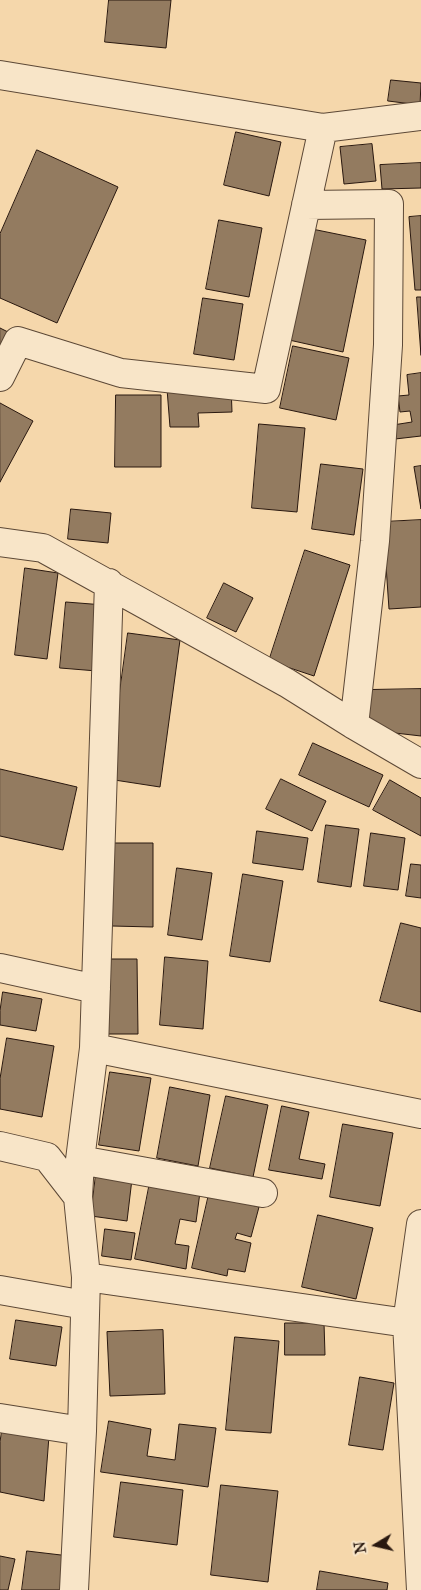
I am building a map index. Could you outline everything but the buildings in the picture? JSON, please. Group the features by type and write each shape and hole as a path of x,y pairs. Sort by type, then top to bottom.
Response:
{"street":[{"path":"0,75 323,128 421,116"},
{"path":"0,377 18,342 121,373 266,389 323,128"},
{"path":"306,205 389,204 388,346 375,541 354,725"},
{"path":"0,542 43,548 287,683 421,764"},
{"path":"74,1590 82,1431 86,1278 78,1197 80,1160 94,1048 109,583"},
{"path":"0,968 96,989"},
{"path":"94,1048 421,1114"},
{"path":"0,1146 47,1157 78,1197"},
{"path":"80,1160 263,1192"},
{"path":"421,1224 407,1323 421,1590"},
{"path":"86,1278 407,1323"},
{"path":"0,1290 85,1305"},
{"path":"0,1418 82,1431"}]}
